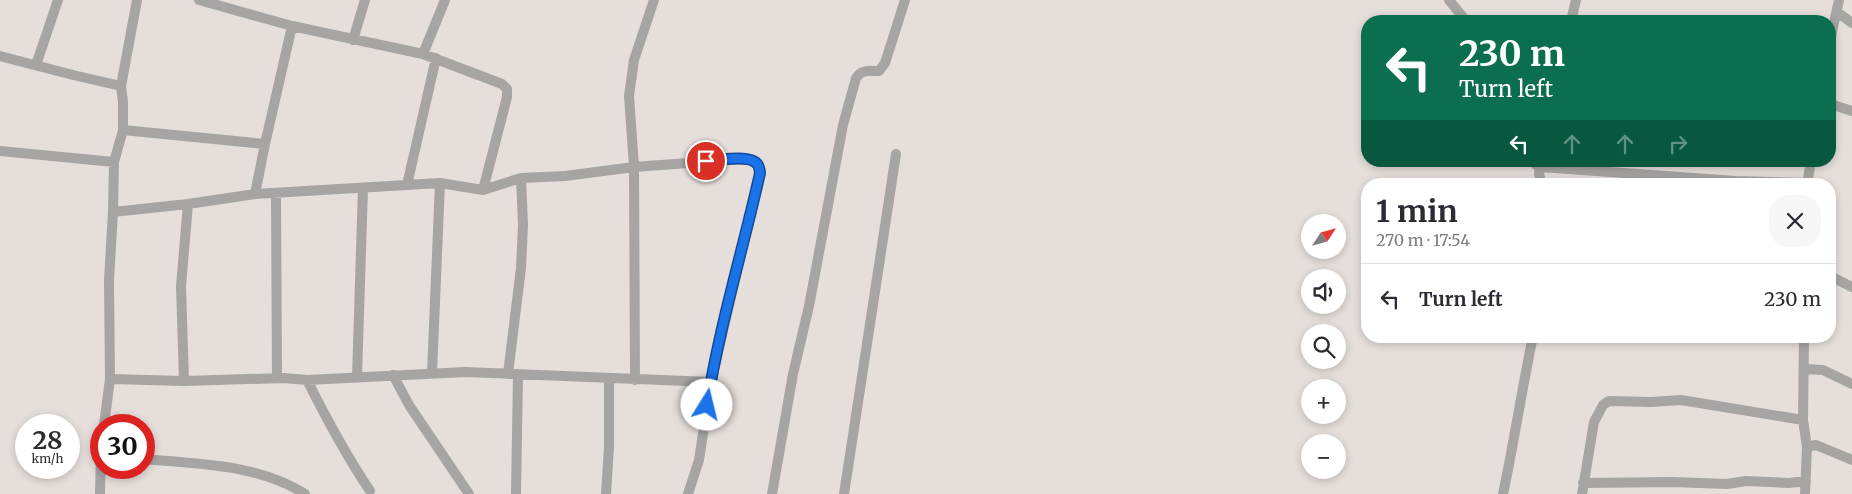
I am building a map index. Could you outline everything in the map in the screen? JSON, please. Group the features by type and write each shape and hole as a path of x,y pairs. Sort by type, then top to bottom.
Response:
{"street":[{"path":"36,65 58,0"},
{"path":"105,414 110,379 109,280 114,162 123,130 121,86 137,0"},
{"path":"199,0 292,26 423,54 502,84 507,89 507,97 483,190"},
{"path":"353,40 365,0"},
{"path":"423,54 446,0"},
{"path":"635,380 634,167 629,96 634,60 654,0"},
{"path":"772,494 793,374 809,306 843,125 859,73 879,71 885,63 904,0"},
{"path":"1449,0 1461,15"},
{"path":"1572,15 1576,0"},
{"path":"1836,16 1838,0"},
{"path":"1837,12 1852,23"},
{"path":"255,194 292,26"},
{"path":"0,56 121,86"},
{"path":"407,185 436,58"},
{"path":"1836,106 1852,111"},
{"path":"123,130 265,144"},
{"path":"0,151 114,162"},
{"path":"844,494 896,154"},
{"path":"113,212 255,194 440,183 483,190 521,178 565,176 634,167 742,158 753,160 758,165 760,173 745,242 727,307 711,382 699,460 688,494"},
{"path":"1571,167 1701,178"},
{"path":"516,494 513,375 523,225 521,178"},
{"path":"432,373 440,183"},
{"path":"357,377 363,188"},
{"path":"276,194 277,378"},
{"path":"184,381 181,286 188,204"},
{"path":"1836,279 1852,287"},
{"path":"1503,494 1518,423 1532,343"},
{"path":"1804,343 1803,420 1807,447 1806,494"},
{"path":"1804,369 1823,370 1852,384"},
{"path":"110,379 184,381 277,378 307,380 432,373 711,382"},
{"path":"393,375 409,405 469,494"},
{"path":"606,494 610,379"},
{"path":"307,380 334,434 370,493"},
{"path":"1582,494 1594,422 1602,405 1609,401 1651,402 1681,400 1803,420"},
{"path":"1807,447 1816,446 1852,460"},
{"path":"155,460 252,471 288,483 306,494"},
{"path":"100,479 100,494"},
{"path":"1583,483 1643,482 1727,489 1746,481 1789,483 1806,481"},
{"path":"1643,482 1643,494"}],"route":[{"path":"706,161 742,158 753,160 758,165 760,173 745,242 727,307 707,405"}]}
